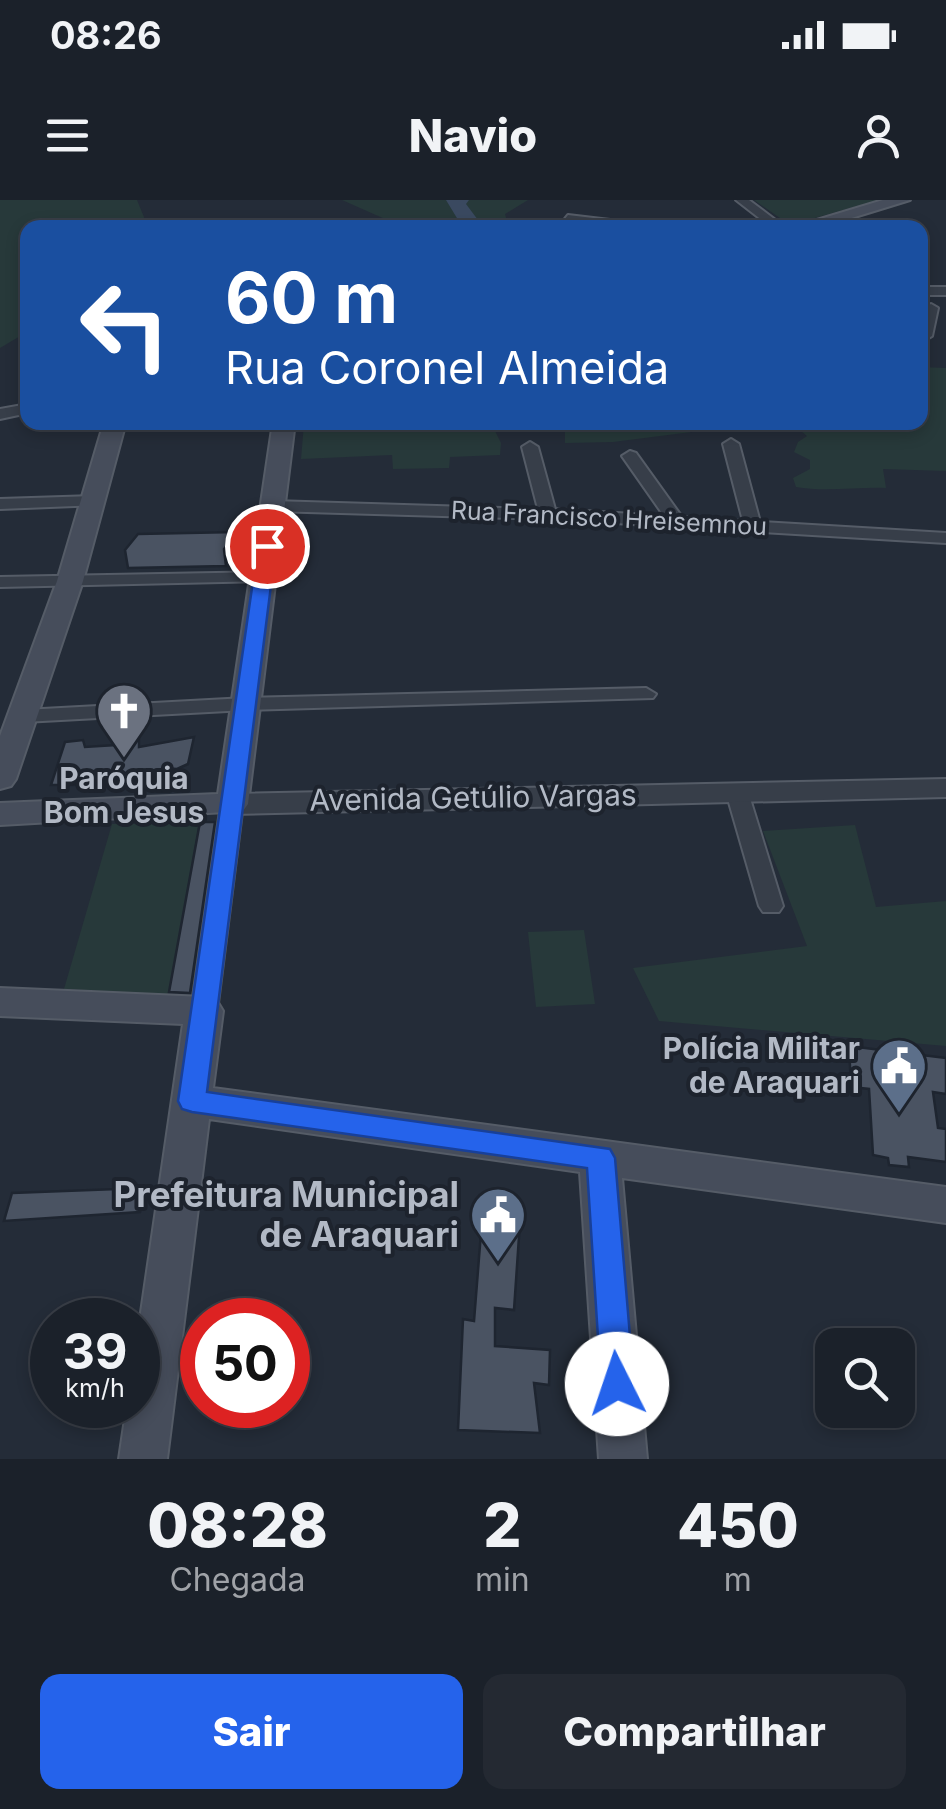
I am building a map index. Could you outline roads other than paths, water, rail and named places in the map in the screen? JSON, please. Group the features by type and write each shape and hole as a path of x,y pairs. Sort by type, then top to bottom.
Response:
{"main road":[{"path":"828,220 902,200"},
{"path":"1,773 70,581 113,430"},
{"path":"232,804 283,430"},
{"name":"Avenida Getúlio Vargas","path":"0,814 232,804"},
{"path":"0,1002 204,1011 143,1459"},
{"path":"192,1101 946,1205"},
{"path":"600,1158 623,1459"}],"street":[{"path":"742,200 769,220"},
{"path":"568,218 583,220"},
{"path":"928,317 931,308"},
{"path":"731,444 753,526"},
{"path":"530,447 548,514"},
{"path":"630,456 676,521"},
{"path":"0,504 94,501"},
{"name":"Rua Francisco Hreisemnou","path":"272,506 548,514 946,538"},
{"path":"0,582 263,577"},
{"path":"24,716 246,704 646,694"},
{"name":"Avenida Getúlio Vargas","path":"232,804 946,788"},
{"path":"737,792 771,906"},
{"path":"204,1011 232,804"}],"waterway":[{"path":"460,200 454,202 468,220"}],"place":[{"name":"Paróquia Bom Jesus","path":"124,760"},
{"name":"Polícia Militar de Araquari","path":"899,1115"},
{"name":"Prefeitura Municipal de Araquari","path":"498,1264"}]}
